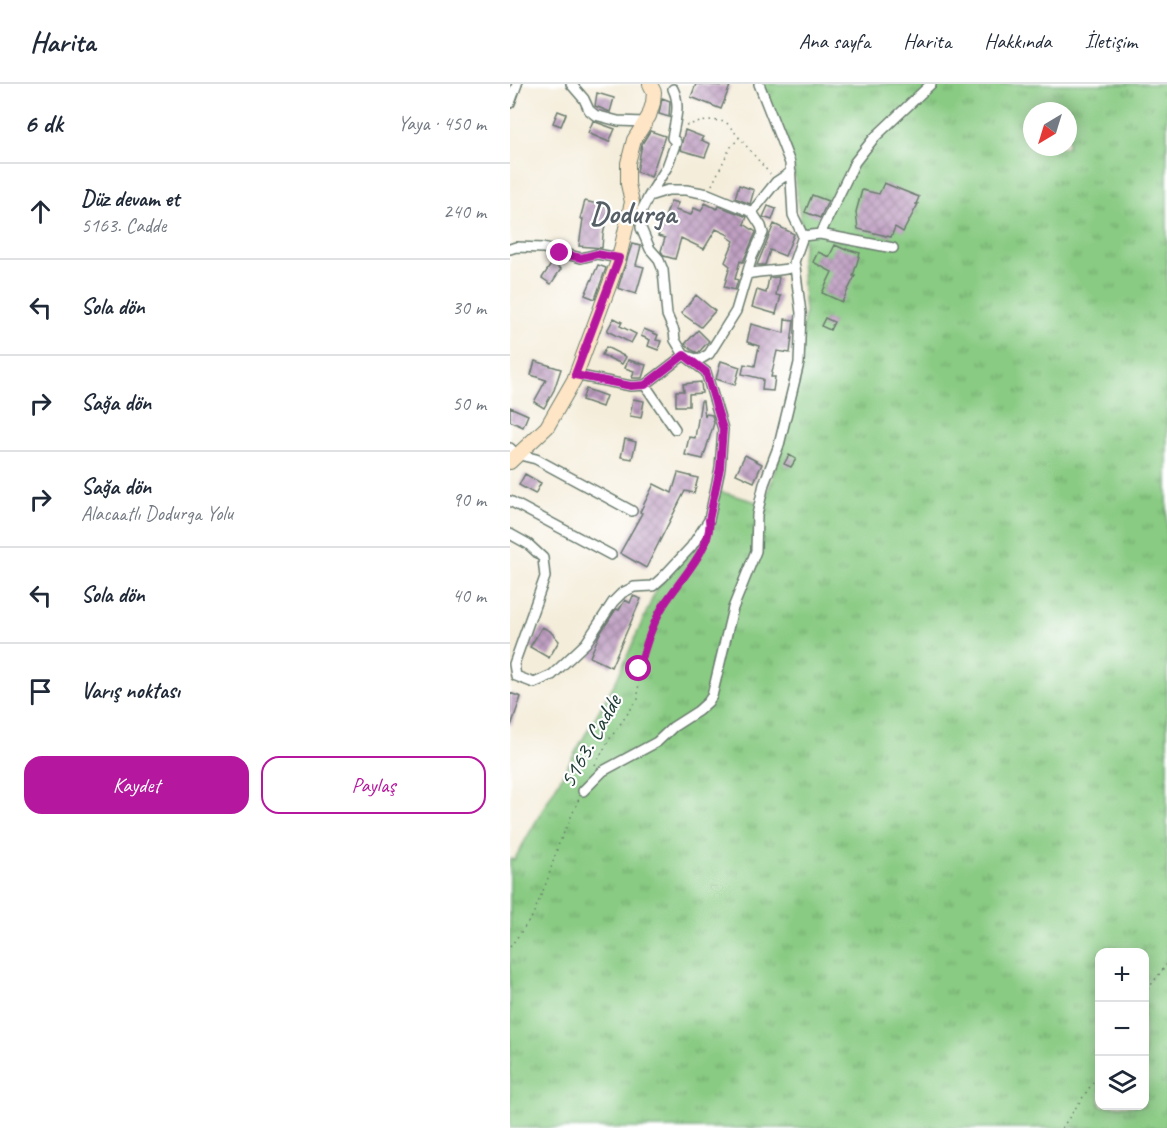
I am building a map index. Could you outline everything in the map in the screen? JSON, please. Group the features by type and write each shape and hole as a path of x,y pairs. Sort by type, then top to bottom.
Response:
{"street":[{"path":"510,103 519,84"},
{"path":"571,84 595,115 618,121 644,122"},
{"path":"583,791 603,771 657,742 673,727 708,702 712,696 733,608 756,551 757,515 764,484 779,445 799,363 801,313 794,262 803,236 793,215 790,163 759,84"},
{"path":"820,234 855,162 874,138 931,84"},
{"path":"510,534 528,544 543,558 545,577 514,664 516,676 534,683 552,675 586,643 613,602 622,593 634,587 653,586 663,577 691,547 709,520 720,468 723,429 706,372 684,355 675,340 667,315 663,270 641,228 642,210 667,167 676,141 672,138 678,107 674,86 663,92 652,88 653,103 649,116 634,140 628,163 628,184 632,202 619,258 575,375 547,427 512,455"},
{"path":"752,212 776,182 792,172"},
{"path":"632,202 668,190 708,194 752,212 761,226 763,233 752,257 736,312 709,354 699,360 684,355"},
{"path":"803,236 820,234 893,248"},
{"path":"510,249 516,247 543,248 581,258 597,254 619,258"},
{"path":"748,273 777,272 795,267"},
{"path":"575,375 631,386 645,385 684,355"},
{"path":"645,385 675,429"},
{"path":"512,455 536,459 632,511"},
{"path":"510,501 612,555"}],"path":[{"path":"672,138 688,123 711,120 726,122 776,182"},
{"path":"708,194 730,148 739,138"},
{"name":"5163. Cadde","path":"593,768 609,740 638,699 639,669 648,638 662,608 701,550"},
{"name":"5163. Cadde","path":"510,947 532,916 547,881 558,846 583,791"},
{"path":"1149,987 1167,964"},
{"path":"1062,1128 1095,1079"}],"green space":[{"path":"759,84 1167,84 1167,1128 510,1128 510,859 514,860 617,679 657,588 699,543 718,491 764,504 781,451 805,313 801,258 804,245 791,152"}],"building":[{"path":"696,84 730,86 721,109 691,97"},
{"path":"597,93 614,98 610,112 595,106"},
{"path":"662,98 670,101 669,117 659,114"},
{"path":"558,111 566,114 561,126 553,123"},
{"path":"593,121 615,129 609,142 588,133"},
{"path":"685,130 703,137 701,140 710,144 705,157 680,150"},
{"path":"650,131 665,136 651,177 637,172 642,144"},
{"path":"884,183 919,197 916,204 918,204 903,232 895,227 891,237 858,229 856,212 862,190 879,194"},
{"path":"739,185 754,190 750,204 735,198"},
{"path":"812,195 828,201 820,218 805,212"},
{"path":"585,201 609,207 602,248 579,246 583,219 580,219"},
{"path":"671,201 678,203 675,210 691,215 694,208 701,211 705,203 717,209 719,206 747,217 744,224 756,232 743,262 740,261 735,279 738,280 735,290 724,287 730,266 725,262 734,241 728,237 729,235 716,229 704,249 681,238 675,259 664,256 661,251 665,238 658,236"},
{"path":"768,206 776,209 772,220 763,217"},
{"path":"774,224 794,234 785,256 770,250 765,265 757,265"},
{"path":"632,244 641,246 636,265 644,267 636,294 618,288"},
{"path":"835,245 860,253 853,276 855,276 842,302 822,293 832,272 813,262 818,252 829,257"},
{"path":"552,263 561,269 551,284 542,278"},
{"path":"598,265 606,268 595,299 585,295"},
{"path":"779,277 776,295 781,296 776,314 752,307 757,290 766,293 769,278"},
{"path":"696,295 715,311 701,327 681,313"},
{"path":"614,318 622,322 620,326 636,334 631,343 607,331"},
{"path":"825,318 834,322 830,330 821,326"},
{"path":"785,319 794,320 790,353 777,351 771,377 775,377 773,391 762,390 763,379 742,374 744,364 755,366 759,346 747,342 751,324 784,333"},
{"path":"644,329 658,335 656,340 661,341 658,350 648,346 650,340 641,336"},
{"path":"698,330 709,341 698,353 685,344"},
{"path":"606,347 626,357 622,364 602,355"},
{"path":"628,360 646,365 642,378 632,378 634,371 625,368"},
{"path":"535,361 561,369 554,390 544,408 534,402 546,380 531,375"},
{"path":"721,361 740,367 735,385 716,379"},
{"path":"701,382 702,393 689,394 689,406 676,406 676,391 684,391 683,384"},
{"path":"586,389 606,396 602,407 582,400"},
{"path":"633,399 644,401 641,418 630,416"},
{"path":"701,401 703,401 705,417 706,414 712,415 714,423 703,459 685,455 689,437 695,438"},
{"path":"510,407 528,415 523,427 510,421"},
{"path":"625,439 636,442 632,459 621,457"},
{"path":"745,455 762,464 754,482 736,474"},
{"path":"789,455 796,459 791,467 784,464"},
{"path":"678,473 698,478 694,493 685,491 646,568 620,553 642,513 640,512 654,484 672,493"},
{"path":"525,474 541,483 535,494 519,485"},
{"path":"633,596 641,599 611,667 590,657 599,635 616,609 619,610 625,600 630,603"},
{"path":"542,627 550,631 559,641 549,658 530,647"},
{"path":"510,693 521,697 511,726 510,726"}],"district":[{"name":"Dodurga","path":"633,213"}],"route":[{"path":"560,253 581,258 597,254 619,258 575,375 631,386 645,385 684,355 706,372 723,429 720,468 709,520 710,528 701,550 662,608 648,638 639,669"}]}
